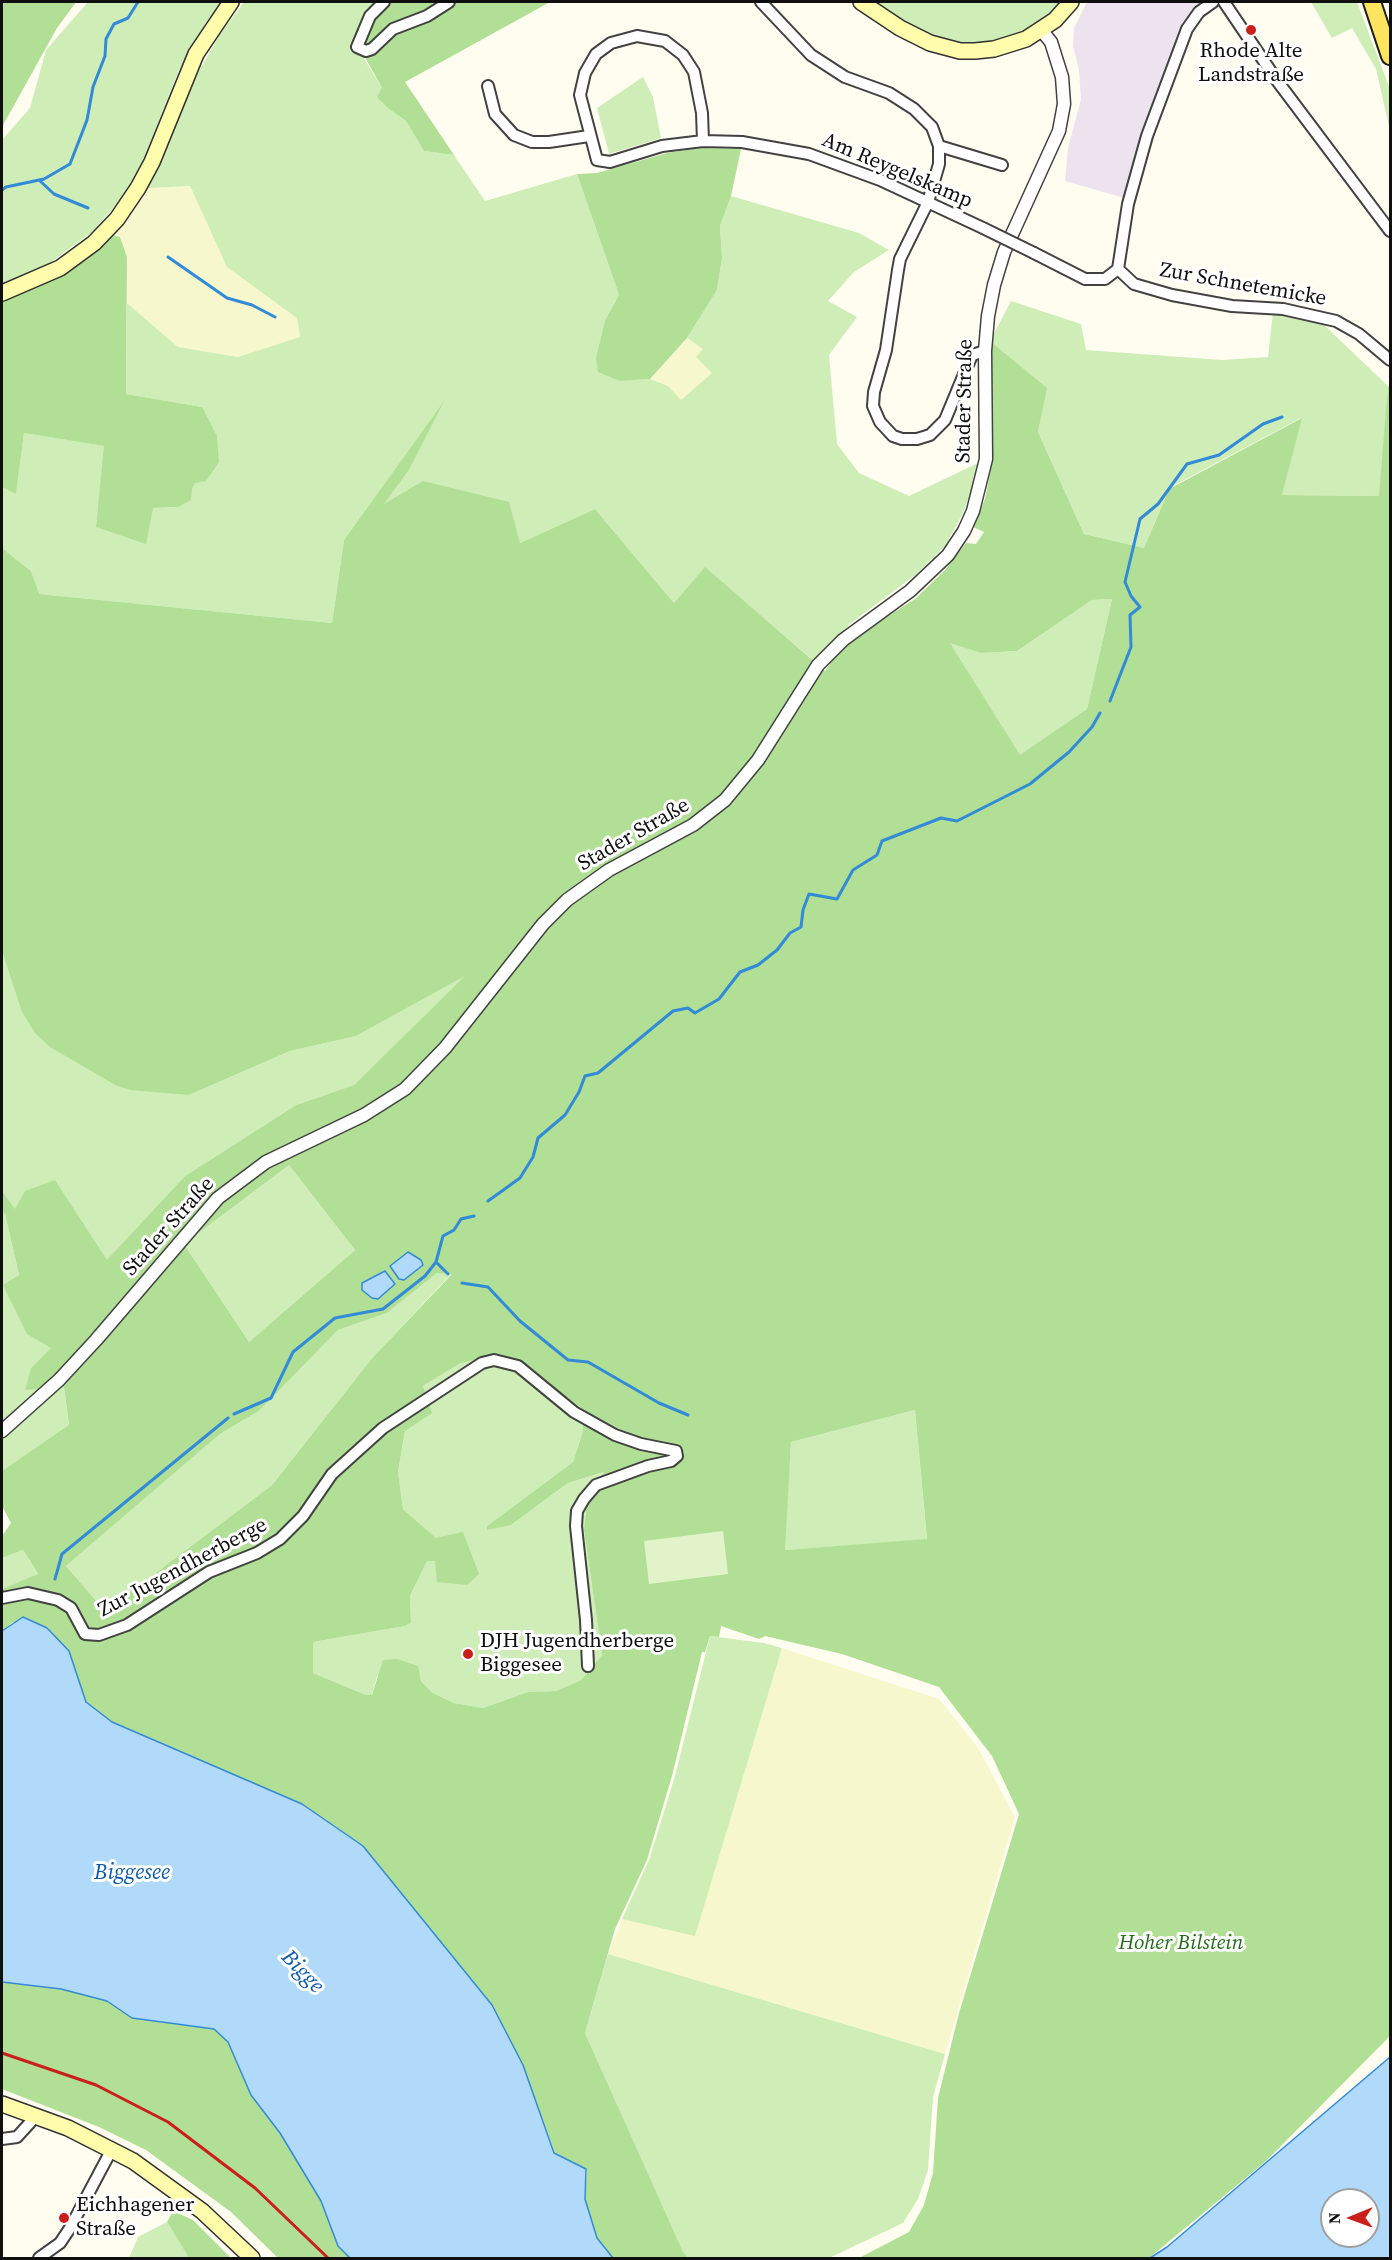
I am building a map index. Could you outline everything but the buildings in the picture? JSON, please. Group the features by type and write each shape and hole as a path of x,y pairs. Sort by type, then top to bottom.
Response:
{"main road":[{"path":"2,293 60,268 94,243 117,219 152,162 196,54 231,2"},
{"path":"861,2 915,36 930,43 960,51 994,49 1042,31 1071,2"},
{"path":"1372,2 1390,56"},
{"path":"2,2104 37,2115 112,2149 177,2191 252,2259"}],"street":[{"path":"384,2 370,16 357,47 366,51 372,49 393,29 427,16 449,2"},
{"path":"761,2 811,55 845,78 889,93 914,109 932,127 939,146 939,164 928,202 900,259 886,350 873,406 880,422 893,436 917,439 930,435 945,420 972,355 985,351"},
{"path":"1118,268 1128,204 1147,136 1187,29 1199,12 1213,2"},
{"path":"1224,2 1278,82 1390,231"},
{"name":"Stader Straße","path":"2,1431 59,1380 89,1348 218,1198 266,1162 364,1115 405,1089 445,1048 543,924 567,900 609,870 693,825 725,800 742,782 818,665 843,640 931,573 948,555 964,531 981,488 986,459 985,351 991,300 1005,252 1059,130 1064,104 1062,77 1051,42 1042,31"},
{"name":"Am Reygelskamp","path":"703,141 698,84 687,60 665,41 638,36 611,43 596,54 585,73 580,96 597,160 603,163 662,146 703,141 742,142 809,154 880,180 984,228 1085,279 1104,279 1118,268"},
{"path":"488,87 495,114 514,135 532,142 589,136"},
{"path":"939,146 1002,165"},
{"name":"Zur Schnetemicke","path":"1118,268 1134,284 1172,295 1232,306 1283,309 1336,321 1359,334 1390,360"},
{"name":"Zur Jugendherberge","path":"2,1598 28,1593 58,1600 71,1608 85,1634 99,1635 127,1625 209,1572 257,1553 280,1539 303,1516 332,1474 383,1428 482,1363 494,1360 518,1366 574,1412 615,1435 676,1451 676,1456 671,1461 596,1485 577,1511 576,1526 586,1620 588,1666"},
{"path":"2,2139 17,2137 37,2115"},
{"path":"39,2259 60,2243 70,2228 112,2149"}],"shaded area":[{"path":"1087,2 1203,2 1189,15 1160,88 1124,198 1065,181 1068,148 1081,99 1079,70 1073,47 1074,28"}],"green space":[{"path":"2,2 76,2 57,28 2,127"},
{"path":"88,2 224,2 207,21 179,70 143,160 123,197 92,232 50,263 2,283 2,140 30,108 46,50"},
{"path":"244,2 378,2 360,25 357,47 382,88 389,109 406,121 424,151 454,155 485,201 577,174 619,295 605,320 596,357 620,381 650,379 668,386 681,400 712,373 696,357 703,349 687,338 717,290 722,258 720,226 731,196 859,233 889,250 854,272 828,301 857,317 829,355 837,444 859,473 909,496 978,463 973,488 962,515 945,546 914,576 851,623 814,661 705,568 674,603 595,509 520,543 383,505 409,470 443,404 344,540 332,623 38,594 31,571 2,548 2,487 16,493 24,433 105,446 96,527 153,508 178,507 195,483 202,407 126,394 127,303 178,347 238,357 300,337 297,318 227,267 190,186 148,188 152,162 164,133 220,34"},
{"path":"391,2 550,2 405,82 454,155 424,151 406,121 377,97 382,88 361,50 374,19"},
{"path":"872,2 1063,2 1041,22 1010,38 977,44 948,42 918,33"},
{"path":"1311,2 1357,2 1390,89 1390,131 1376,69 1352,28 1332,38"},
{"path":"643,77 653,97 661,138 609,154 597,108"},
{"path":"700,148 741,149 731,196 720,226 722,258 717,290 687,338 650,379 620,381 598,372 596,357 605,320 619,295 577,174 597,173 667,153"},
{"path":"190,186 227,266 297,318 300,338 238,357 178,347 127,303 127,257 120,237 113,235 148,188"},
{"path":"113,235 120,237 127,257 126,394 202,407 217,436 219,462 206,481 195,483 191,500 178,507 153,508 146,544 96,527 104,446 24,433 16,494 2,487 2,301 60,276 87,259"},
{"path":"1011,301 1081,324 1086,350 1222,360 1268,357 1273,312 1322,323 1388,386 1380,496 1282,495 1301,418 1169,488 1144,548 1084,534 1038,432 1046,388 990,341"},
{"path":"687,338 703,349 712,373 681,401 668,386 650,379"},
{"name":"Hoher Bilstein","path":"990,341 1047,388 1038,432 1084,534 1144,548 1169,489 1302,418 1282,495 1379,496 1388,386 1390,387 1390,2036 1265,2162 1149,2258 859,2258 909,2232 924,2205 933,2173 938,2098 959,2013 1019,1814 992,1756 939,1687 842,1654 765,1636 759,1639 721,1626 719,1637 710,1636 705,1652 702,1652 672,1776 647,1860 615,1929 585,2033 683,2252 689,2258 612,2258 597,2239 585,2199 587,2170 555,2153 523,2065 492,2005 363,1846 302,1804 112,1722 86,1702 69,1651 13,1622 2,1631 2,1589 38,1574 23,1550 2,1558 2,1536 11,1523 2,1506 2,1471 69,1425 64,1387 25,1390 31,1368 51,1348 27,1334 3,1285 19,1275 5,1214 2,1211 2,1191 15,1209 25,1191 55,1180 107,1260 185,1176 296,1105 354,1085 465,976 356,1036 290,1051 189,1095 131,1090 117,1086 50,1047 35,1033 21,1010 2,951 2,548 31,571 39,594 332,623 344,540 445,400 409,470 384,504 423,481 509,502 520,543 595,509 674,603 705,567 825,671 837,653 864,631 915,599 944,571 966,543 976,544 984,532 973,527 985,499 993,459","holes":["1112,599 1087,709 1020,755 950,643 981,653 1017,651 1092,600","289,1165 355,1250 249,1342 184,1244","437,1273 452,1274 373,1357 272,1485 105,1611 66,1566 220,1434 259,1411 338,1330 387,1313","501,1354 519,1363 583,1409 583,1431 573,1462 487,1526 487,1530 511,1525 568,1483 604,1472 587,1501 584,1530 602,1655 581,1680 556,1691 528,1692 483,1708 454,1703 433,1693 421,1681 418,1666 397,1659 383,1660 372,1695 366,1695 313,1673 313,1642 405,1626 411,1623 410,1596 427,1561 435,1561 437,1582 467,1585 479,1574 463,1532 436,1538 403,1509 398,1472 405,1431 432,1413 423,1386 461,1363","915,1410 927,1539 785,1550 791,1442"]},
{"path":"1112,599 1087,709 1020,756 949,642 981,653 1017,651 1092,600"},
{"path":"2,951 21,1010 189,1095 290,1051 356,1036 468,974 354,1085 296,1105 185,1176 107,1261 55,1181 15,1210 2,1191"},
{"path":"289,1165 355,1250 249,1342 184,1244"},
{"path":"2,1211 5,1214 19,1275 3,1286 52,1348 31,1368 26,1389 64,1387 69,1426 2,1471"},
{"path":"437,1273 452,1273 373,1357 272,1485 105,1611 66,1566 220,1434 259,1411 338,1330 387,1313"},
{"path":"501,1353 519,1363 583,1409 583,1431 573,1462 487,1526 511,1525 568,1483 605,1472 587,1501 584,1530 602,1655 581,1680 556,1691 528,1692 483,1708 454,1703 433,1693 421,1681 417,1666 377,1676 372,1695 366,1695 313,1673 313,1642 405,1626 411,1623 410,1596 427,1561 435,1561 436,1538 403,1509 398,1472 405,1431 423,1386 461,1363"},
{"path":"915,1410 927,1540 784,1550 791,1442"},
{"path":"723,1531 728,1574 649,1584 644,1541"},
{"path":"23,1550 38,1575 2,1589 2,1558"},
{"path":"710,1636 764,1643 782,1648 695,1936 622,1919 649,1860 675,1776"},
{"path":"782,1648 939,1699 977,1746 1015,1817 945,2054 608,1954 622,1919 695,1935"},
{"path":"608,1954 945,2054 933,2097 928,2170 918,2199 903,2223 829,2258 690,2258 683,2253 585,2033"},
{"path":"2,1982 61,1989 108,2001 132,2018 214,2029 228,2042 251,2095 280,2133 321,2201 338,2246 350,2258 278,2258 231,2212 146,2150 99,2127 2,2089"},
{"path":"173,2211 193,2220 231,2258 189,2258 167,2222"},
{"path":"167,2222 189,2258 129,2258 138,2237"}],"water":[{"path":"408,1252 421,1260 423,1265 404,1280 399,1279 390,1266"},
{"path":"385,1271 395,1284 378,1299 372,1298 362,1290 362,1283"},
{"name":"Biggesee","path":"23,1617 47,1628 69,1651 86,1702 112,1722 302,1804 363,1846 492,2005 523,2065 554,2153 586,2169 585,2199 597,2238 613,2258 350,2258 338,2246 321,2201 280,2133 251,2095 228,2042 214,2029 132,2018 107,2001 61,1989 2,1982 2,1631"},
{"path":"1390,2057 1390,2258 1150,2258 1167,2247"}],"waterway":[{"path":"2,190 6,187 44,179 70,164 87,120 93,87 105,56 106,39 114,24 128,18 138,2"},
{"path":"39,180 54,194 88,208"},
{"path":"168,257 227,298 252,305 275,317"},
{"path":"1110,701 1131,647 1130,615 1140,607 1131,596 1125,582 1140,519 1158,504 1187,464 1219,455 1263,424 1282,417"},
{"path":"488,1201 520,1178 533,1157 538,1138 565,1115 579,1092 585,1076 598,1073 673,1011 688,1008 695,1013 719,999 740,972 758,965 777,950 790,933 801,927 803,910 809,894 837,899 853,870 877,855 882,841 941,818 957,821 1030,784 1069,752 1092,727 1100,713"},
{"path":"234,1414 271,1398 293,1352 335,1318 383,1309 425,1276 436,1262 443,1236 454,1230 461,1219 474,1216"},
{"path":"436,1262 448,1274"},
{"path":"462,1283 488,1287 520,1321 568,1360 588,1362 659,1403 688,1415"},
{"path":"55,1579 62,1554 228,1418"}],"railway":[{"path":"2,2053 96,2085 168,2122 255,2188 328,2258"}],"place":[{"name":"Rhode Alte Landstraße","path":"1251,30"},
{"name":"DJH Jugendherberge Biggesee","path":"468,1654"},
{"name":"Eichhagener Straße","path":"64,2218"}],"water label":[{"name":"Bigge","path":"302,1972"}]}
